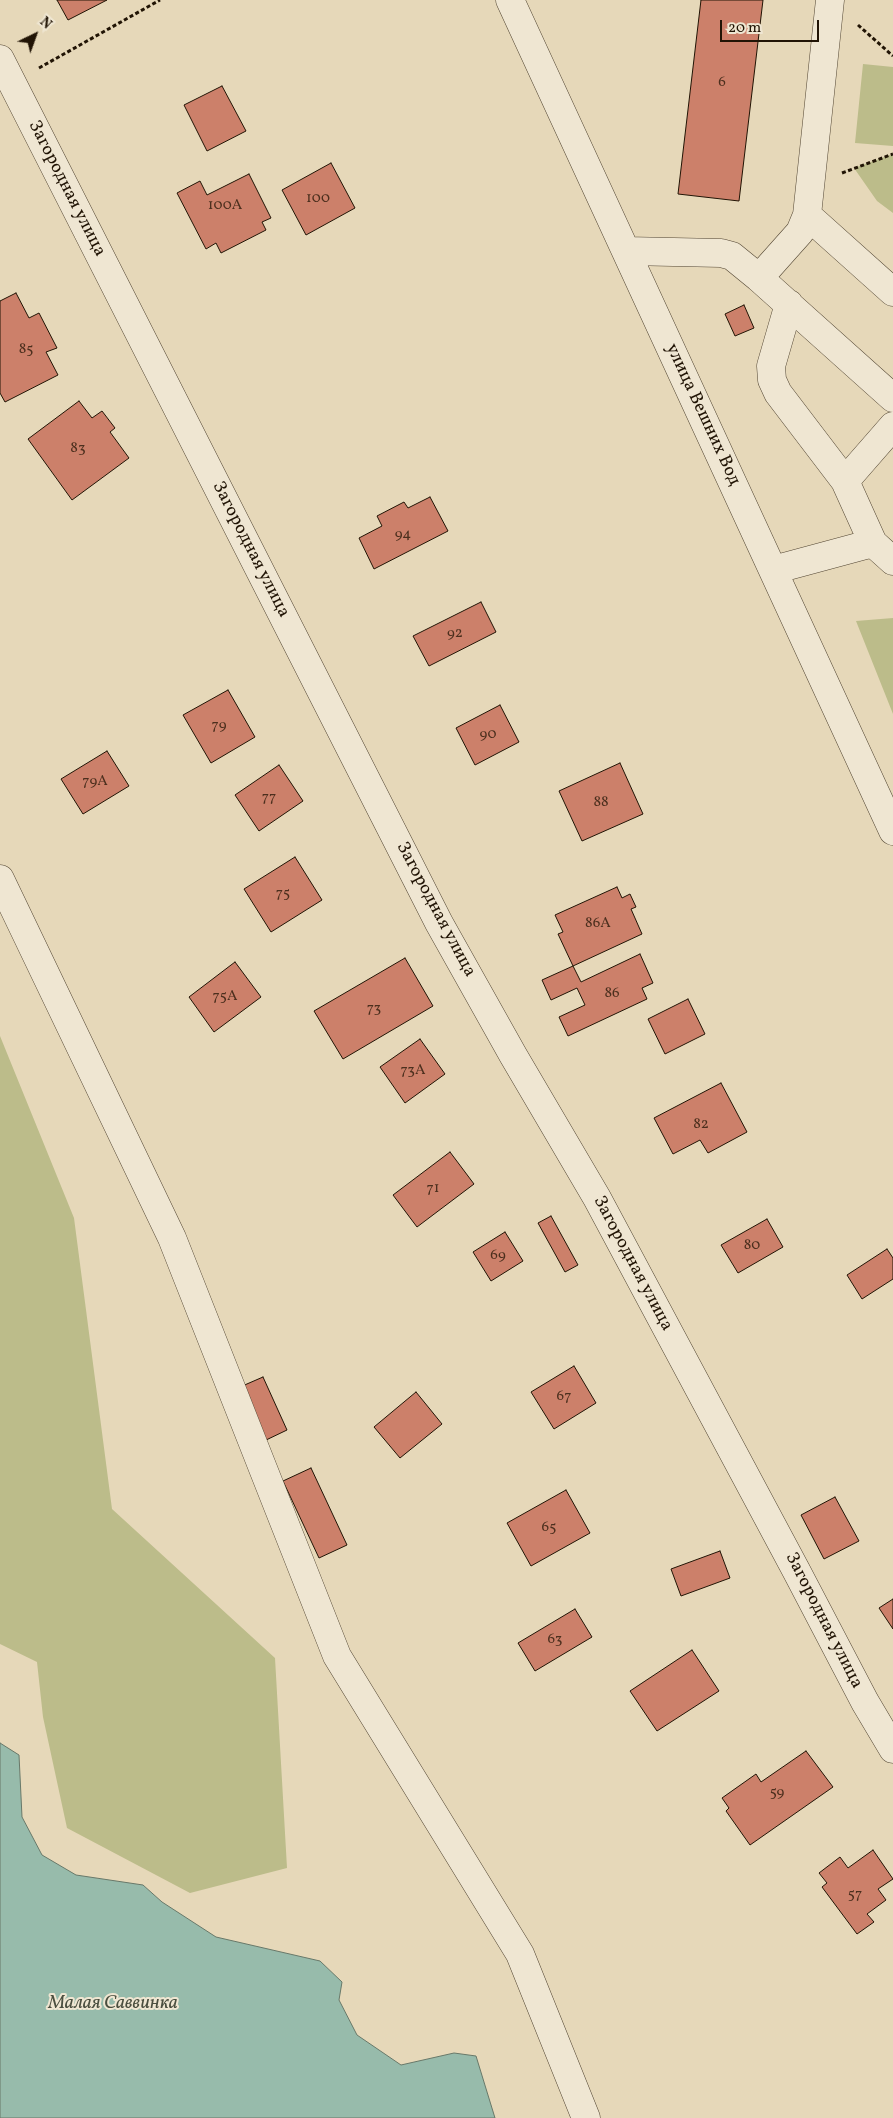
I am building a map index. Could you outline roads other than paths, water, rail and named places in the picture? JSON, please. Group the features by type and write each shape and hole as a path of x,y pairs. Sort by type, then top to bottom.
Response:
{"street":[{"name":"улица Вешних Вод","path":"510,0 893,831"},
{"path":"759,278 800,232 807,215 829,10"},
{"name":"Загородная улица","path":"0,59 439,923 513,1055 597,1198 865,1702 893,1749"},
{"path":"807,215 893,292"},
{"path":"626,251 721,253 732,256 789,304 893,398"},
{"path":"789,304 772,366 772,380 778,393 844,481 873,543 893,561"},
{"path":"844,481 893,426"},
{"path":"773,570 873,543"},
{"path":"0,879 172,1238 337,1656 520,1954 586,2118"}],"water":[{"name":"Малая Саввинка","path":"0,1743 19,1755 22,1817 42,1855 76,1875 143,1885 162,1902 216,1937 320,1961 342,1982 339,2000 357,2035 401,2065 454,2053 476,2056 495,2118 0,2118"}]}
